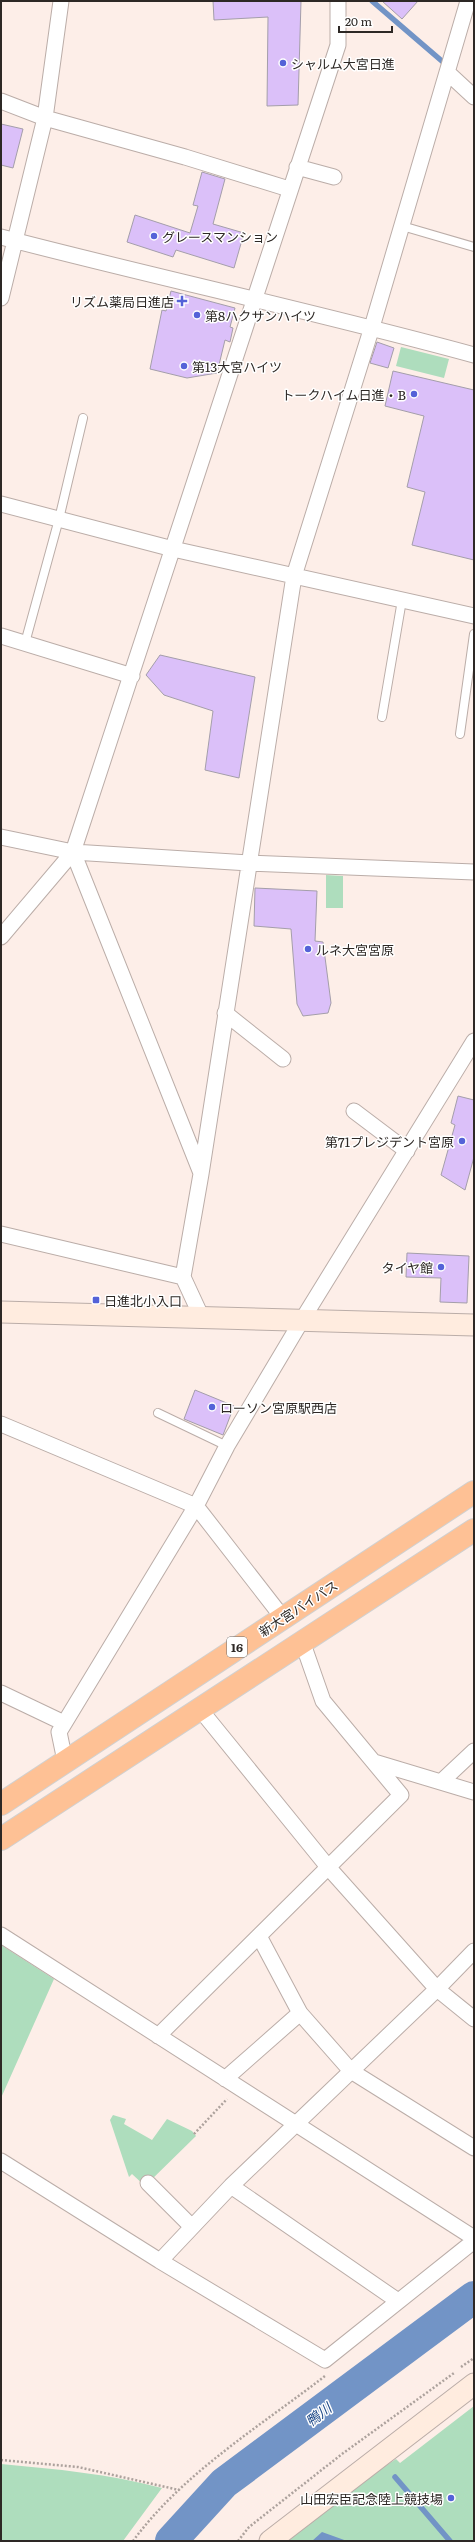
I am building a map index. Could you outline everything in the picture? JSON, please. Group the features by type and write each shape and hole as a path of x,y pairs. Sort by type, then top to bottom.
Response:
{"highway":[{"name":"新大宮バイパス","path":"1,1803 474,1492"},
{"name":"16","path":"1,1839 199,1708 474,1530"}],"street":[{"path":"1,298 8,239 45,118 60,1"},
{"path":"1,937 72,852 132,676 296,166 338,45 338,1"},
{"path":"202,1318 183,1277 201,1174 294,576 372,327 468,1"},
{"path":"447,72 474,97"},
{"path":"1,101 45,118 185,157 289,189"},
{"path":"296,166 334,177"},
{"path":"8,239 254,300 372,327 474,355"},
{"path":"1,504 173,549 474,616"},
{"path":"1,636 132,676"},
{"path":"1,837 72,852 249,863 474,872"},
{"path":"72,852 201,1174"},
{"path":"225,1013 283,1059"},
{"path":"65,1760 59,1732 64,1723 196,1506 227,1446 302,1320 407,1152 474,1041"},
{"path":"354,1111 407,1152"},
{"path":"1,1234 183,1277"},
{"path":"1,1312 474,1325"},
{"path":"1,1424 196,1506 283,1618"},
{"path":"158,2036 401,1795 323,1701 302,1641"},
{"path":"1,1694 64,1723"},
{"path":"199,1708 328,1867 437,1989 474,2019"},
{"path":"442,1782 474,1751"},
{"path":"374,1762 474,1792"},
{"path":"1,1935 474,2239 325,2360 160,2261 1,2161"},
{"path":"259,1936 300,2013 351,2071 474,2148"},
{"path":"160,2261 231,2186 437,1989 474,1950"},
{"path":"225,2079 300,2013"},
{"path":"148,2183 192,2227"},
{"path":"231,2186 398,2301"},
{"path":"270,2541 474,2384"}],"lane":[{"path":"402,226 474,248"},
{"path":"25,643 59,519 83,418"},
{"path":"382,717 402,600"},
{"path":"460,734 474,634"},
{"path":"158,1413 227,1446"}],"path":[{"path":"194,2134 238,2087"},
{"path":"238,2541 249,2527 342,2454 474,2358"},
{"path":"133,2541 179,2490 222,2453 328,2374"},
{"path":"1,2460 78,2467 179,2490"}],"green space":[{"path":"401,347 449,359 444,378 396,366"},
{"path":"326,875 343,876 343,908 326,908"},
{"path":"1,1945 54,1979 1,2098"},
{"path":"113,2115 126,2119 124,2124 152,2140 167,2119 192,2131 196,2136 145,2186 132,2174 129,2177 110,2120"},
{"path":"474,2406 474,2541 284,2541 364,2480 396,2459 400,2463"},
{"path":"1,2464 62,2470 122,2479 162,2488 123,2541 1,2541"}],"water":[{"path":"322,2532 347,2541 312,2541"}],"building":[{"name":"シャルム大宮日進","path":"213,1 301,1 298,105 267,106 268,17 214,20"},
{"path":"382,1 418,1 402,19"},
{"path":"1,124 23,129 13,168 1,165"},
{"path":"202,172 225,179 213,224 244,233 234,268 176,250 173,257 127,242 135,215 190,233 198,206 193,205"},
{"path":"171,291 235,308 230,327 233,328 230,342 225,340 217,373 187,378 150,369 162,310 166,311"},
{"path":"377,342 394,348 388,368 370,363"},
{"path":"393,371 474,390 474,560 412,545 425,492 407,487 424,416 385,406"},
{"path":"160,655 255,677 239,778 205,770 213,711 164,695 146,675"},
{"name":"ルネ大宮宮原","path":"255,888 317,891 315,941 323,942 331,1003 328,1013 303,1016 297,1004 291,929 254,926"},
{"name":"第71プレジデント宮原","path":"458,1096 474,1100 474,1157 465,1190 441,1175 455,1125 451,1123"},
{"path":"407,1253 469,1256 467,1303 440,1302 441,1278 406,1277"},
{"path":"195,1390 234,1406 223,1435 184,1419"}],"waterway":[{"path":"372,1 443,62"},
{"name":"鴨川","path":"171,2541 224,2483 474,2297"},
{"path":"395,2477 450,2541"}],"place":[{"name":"シャルム大宮日進","path":"283,63"},
{"name":"グレースマンション","path":"154,236"},
{"name":"リズム薬局日進店","path":"182,301"},
{"name":"第8ハクサンハイツ","path":"197,315"},
{"name":"第13大宮ハイツ","path":"184,366"},
{"name":"トークハイム日進・B","path":"414,394"},
{"name":"ルネ大宮宮原","path":"308,949"},
{"name":"第71プレジデント宮原","path":"462,1141"},
{"name":"タイヤ館","path":"441,1267"},
{"name":"日進北小入口","path":"96,1300"},
{"name":"ローソン宮原駅西店","path":"212,1407"},
{"name":"山田宏臣記念陸上競技場","path":"451,2498"}]}
